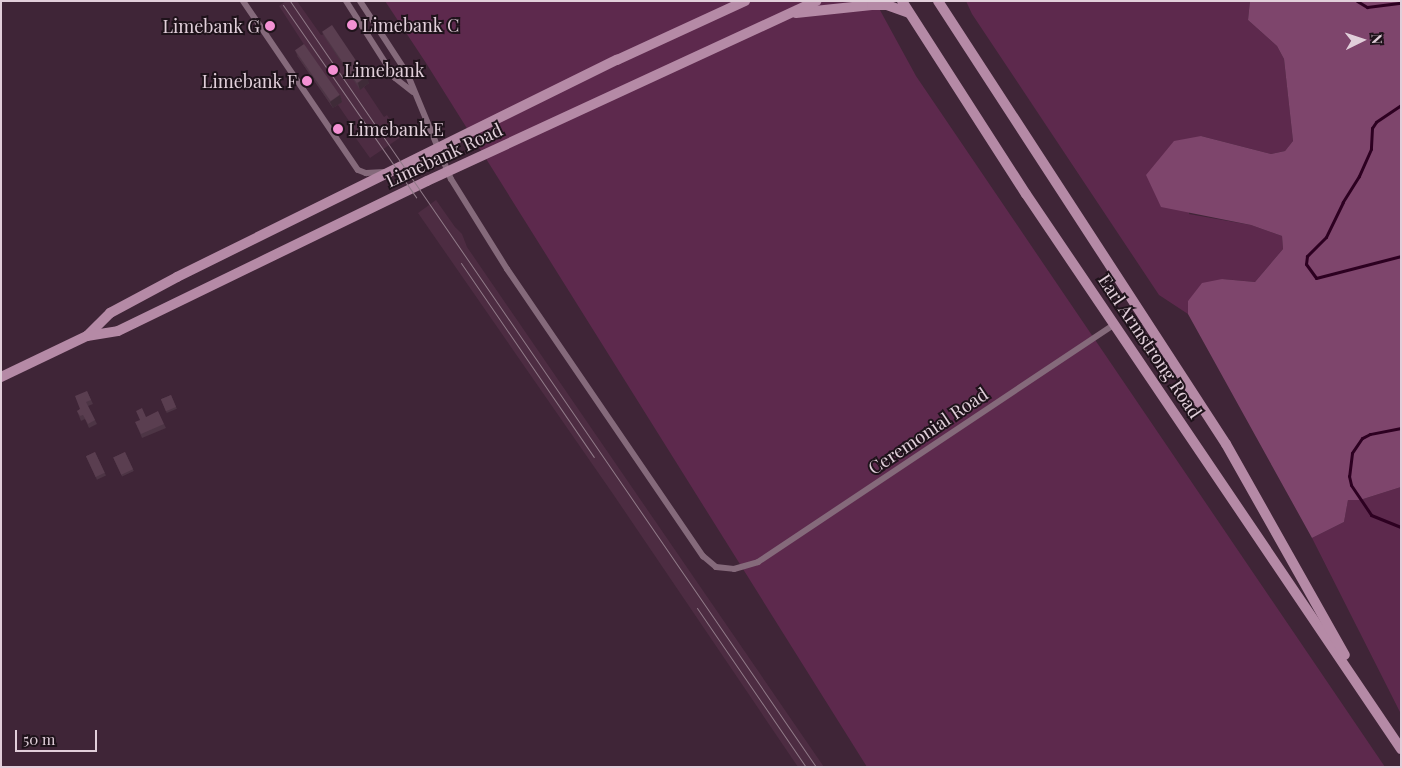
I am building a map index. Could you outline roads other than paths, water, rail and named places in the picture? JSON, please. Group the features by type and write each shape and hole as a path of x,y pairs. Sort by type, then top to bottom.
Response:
{"main road":[{"name":"Limebank Road","path":"87,336 110,313 177,277 617,60 745,1"},
{"name":"Limebank Road","path":"1,377 87,336 118,332 448,171 816,1"},
{"name":"Earl Armstrong Road","path":"902,1 1026,194 1401,748"},
{"name":"Earl Armstrong Road","path":"938,1 1241,467 1373,706"},
{"path":"947,1 950,20"},
{"path":"783,15 872,5 887,6 910,13"}],"lane":[{"path":"244,1 358,170 374,174 391,171"},
{"path":"346,1 395,78 413,92"},
{"name":"Ceremonial Road","path":"360,1 407,73 413,92 448,171 507,269 703,556 710,563 726,569 743,568 758,562 1115,324"}],"waterway":[{"path":"1357,1 1367,7 1401,3"},
{"path":"1401,105 1376,122 1372,128 1371,149 1359,176 1343,202 1326,237 1307,256 1306,264 1316,278 1401,256"},
{"path":"1401,428 1370,434 1362,438 1352,453 1349,476 1351,485 1371,515 1401,527"}],"tram line":[{"path":"290,1 816,767"},
{"path":"283,5 416,197"},
{"path":"461,263 594,457"},
{"path":"697,608 806,767"}],"place":[{"name":"Limebank C","path":"352,25"},
{"name":"Limebank G","path":"270,26"},
{"name":"Limebank","path":"333,70"},
{"name":"Limebank F","path":"307,81"},
{"name":"Limebank E","path":"338,129"}]}
